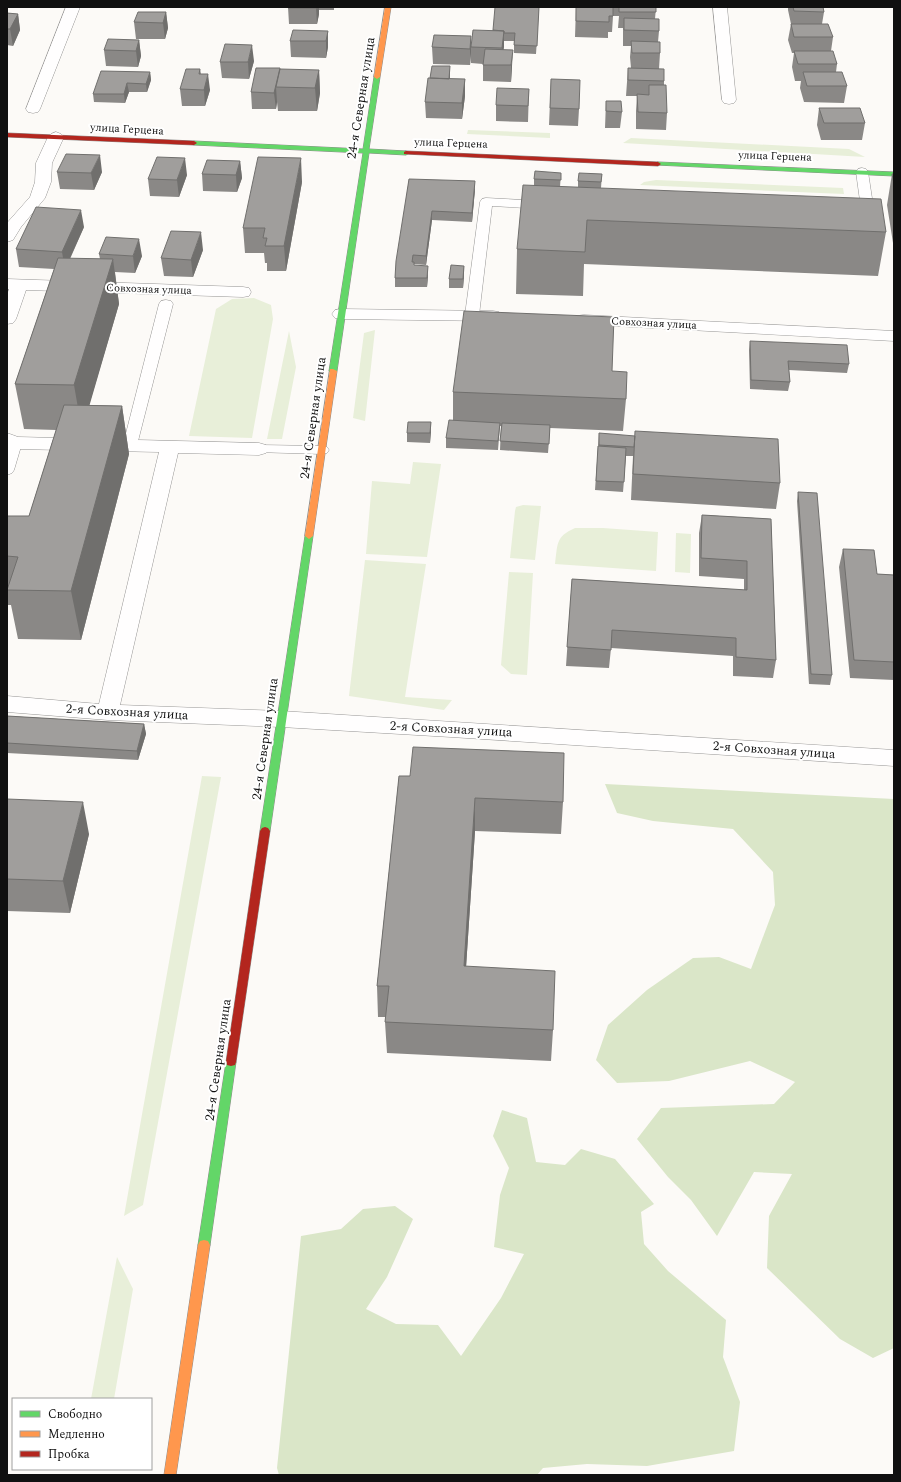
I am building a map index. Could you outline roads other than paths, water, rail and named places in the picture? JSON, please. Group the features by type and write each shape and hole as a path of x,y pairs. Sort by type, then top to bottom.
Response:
{"main road":[{"name":"24-я Северная улица","path":"170,1475 341,314 388,7"},
{"name":"улица Герцена","path":"7,135 366,152 894,174"}],"street":[{"path":"33,109 73,7"},
{"path":"720,7 729,100"},
{"path":"7,237 14,225 37,198 43,182 44,163 56,137"},
{"path":"7,319 13,284"},
{"name":"Совхозная улица","path":"13,284 243,292"},
{"path":"341,314 472,315 510,317"},
{"name":"Совхозная улица","path":"571,319 894,336"},
{"path":"11,441 259,449"},
{"path":"108,712 170,446"},
{"name":"2-я Совхозная улица","path":"7,704 108,712 281,719 894,758"}],"lane":[{"path":"853,217 869,218 862,172"},
{"path":"472,315 486,202 558,205"},
{"path":"130,445 166,304"},
{"path":"7,470 11,441"},
{"path":"259,449 322,450"}]}
